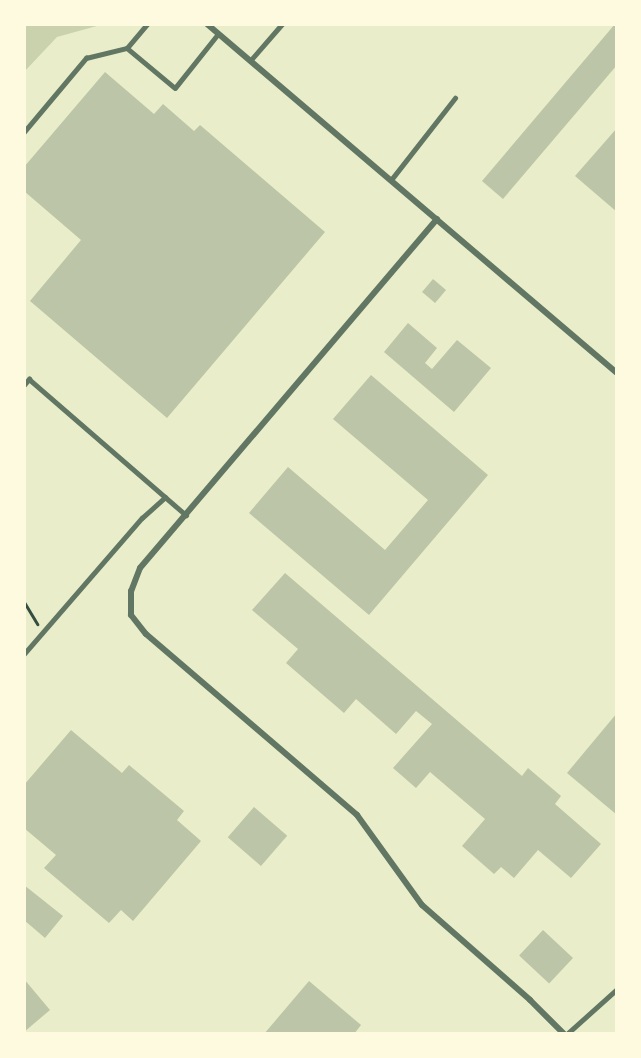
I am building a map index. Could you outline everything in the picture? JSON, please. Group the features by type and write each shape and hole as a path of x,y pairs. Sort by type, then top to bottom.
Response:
{"street":[{"path":"207,24 617,373"},
{"path":"437,219 140,568 131,591 131,615 146,634 357,815 422,904 566,1034"}],"lane":[{"path":"24,132 86,58 128,48 147,24"},
{"path":"250,61 282,24"},
{"path":"128,48 175,88 218,34"},
{"path":"391,180 455,98"},
{"path":"24,385 29,379 186,515"},
{"path":"24,654 142,518 165,497"},
{"path":"566,1034 617,989"}],"path":[{"path":"24,602 43,633"}],"green space":[{"path":"24,24 104,24 57,37 24,72"}],"building":[{"path":"617,24 617,65 503,199 482,181"},
{"path":"105,72 154,114 163,104 194,131 200,125 325,232 167,418 30,301 81,240 24,191 24,167"},
{"path":"617,128 617,212 575,176"},
{"path":"433,279 446,290 435,303 422,292"},
{"path":"408,323 437,348 425,363 432,369 457,340 491,368 454,412 384,352"},
{"path":"371,375 488,475 369,615 249,513 288,467 385,550 428,500 333,419"},
{"path":"285,573 522,776 528,768 561,796 555,804 601,844 571,878 538,850 514,878 501,867 494,874 462,846 485,819 430,772 416,788 393,768 432,724 416,711 396,734 356,699 344,713 286,663 298,649 252,610"},
{"path":"617,713 617,815 567,773"},
{"path":"71,730 122,773 129,765 184,811 177,820 201,841 133,921 121,910 109,923 44,868 56,855 24,828 24,785"},
{"path":"254,807 287,836 261,866 228,837"},
{"path":"24,885 63,916 45,938 24,920"},
{"path":"543,930 573,958 549,984 519,956"},
{"path":"24,979 50,1010 24,1032"},
{"path":"309,981 361,1025 354,1034 264,1034"}]}
